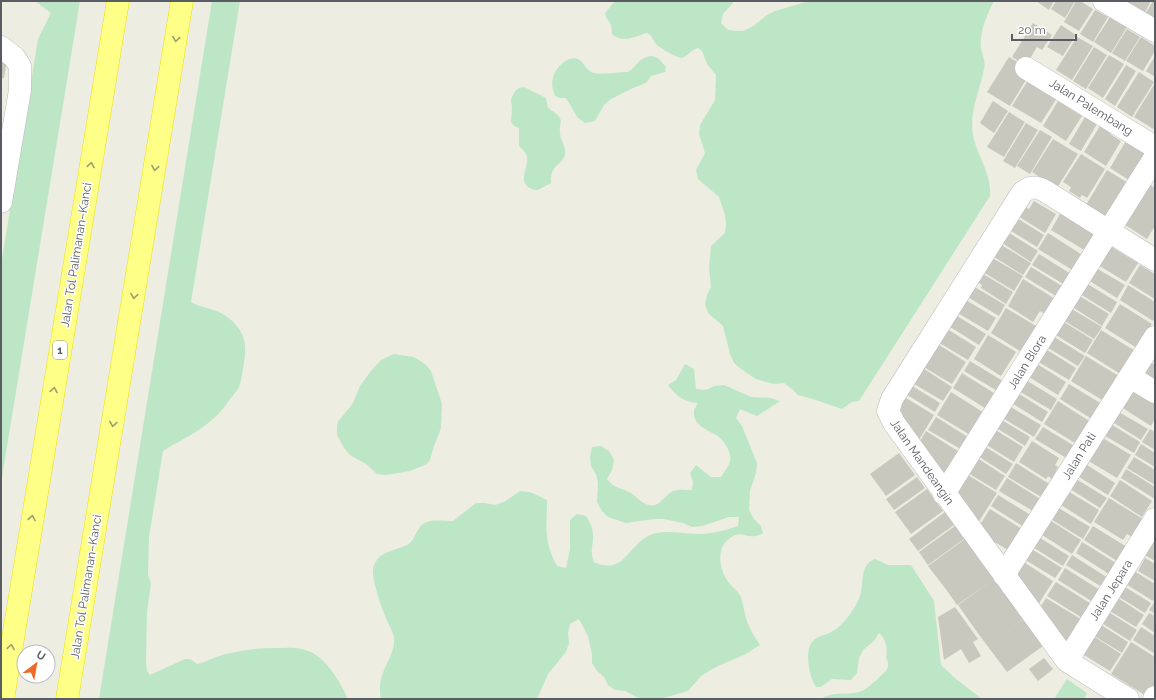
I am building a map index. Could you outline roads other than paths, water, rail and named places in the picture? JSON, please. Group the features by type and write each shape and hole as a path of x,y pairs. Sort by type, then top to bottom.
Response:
{"highway":[{"name":"Jalan Tol Palimanan–Kanci","path":"3,699 118,1"},
{"name":"Jalan Tol Palimanan–Kanci","path":"67,699 182,1"}],"street":[{"path":"1104,1 1155,31"},
{"path":"1,47 14,57 20,66 20,90 1,202"},
{"name":"Jalan Palembang","path":"1026,68 1155,147"},
{"name":"Jalan Blora","path":"944,494 1155,157"},
{"name":"Jalan Mandeangin","path":"1109,231 1038,187 1026,189 1022,193 892,399 888,411 894,423 944,494 1067,661 1128,699"},
{"path":"1109,231 1155,260"},
{"name":"Jalan Pati","path":"1004,576 1155,337"},
{"path":"1130,376 1155,392"},
{"name":"Jalan Jepara","path":"1067,661 1155,519"}]}
